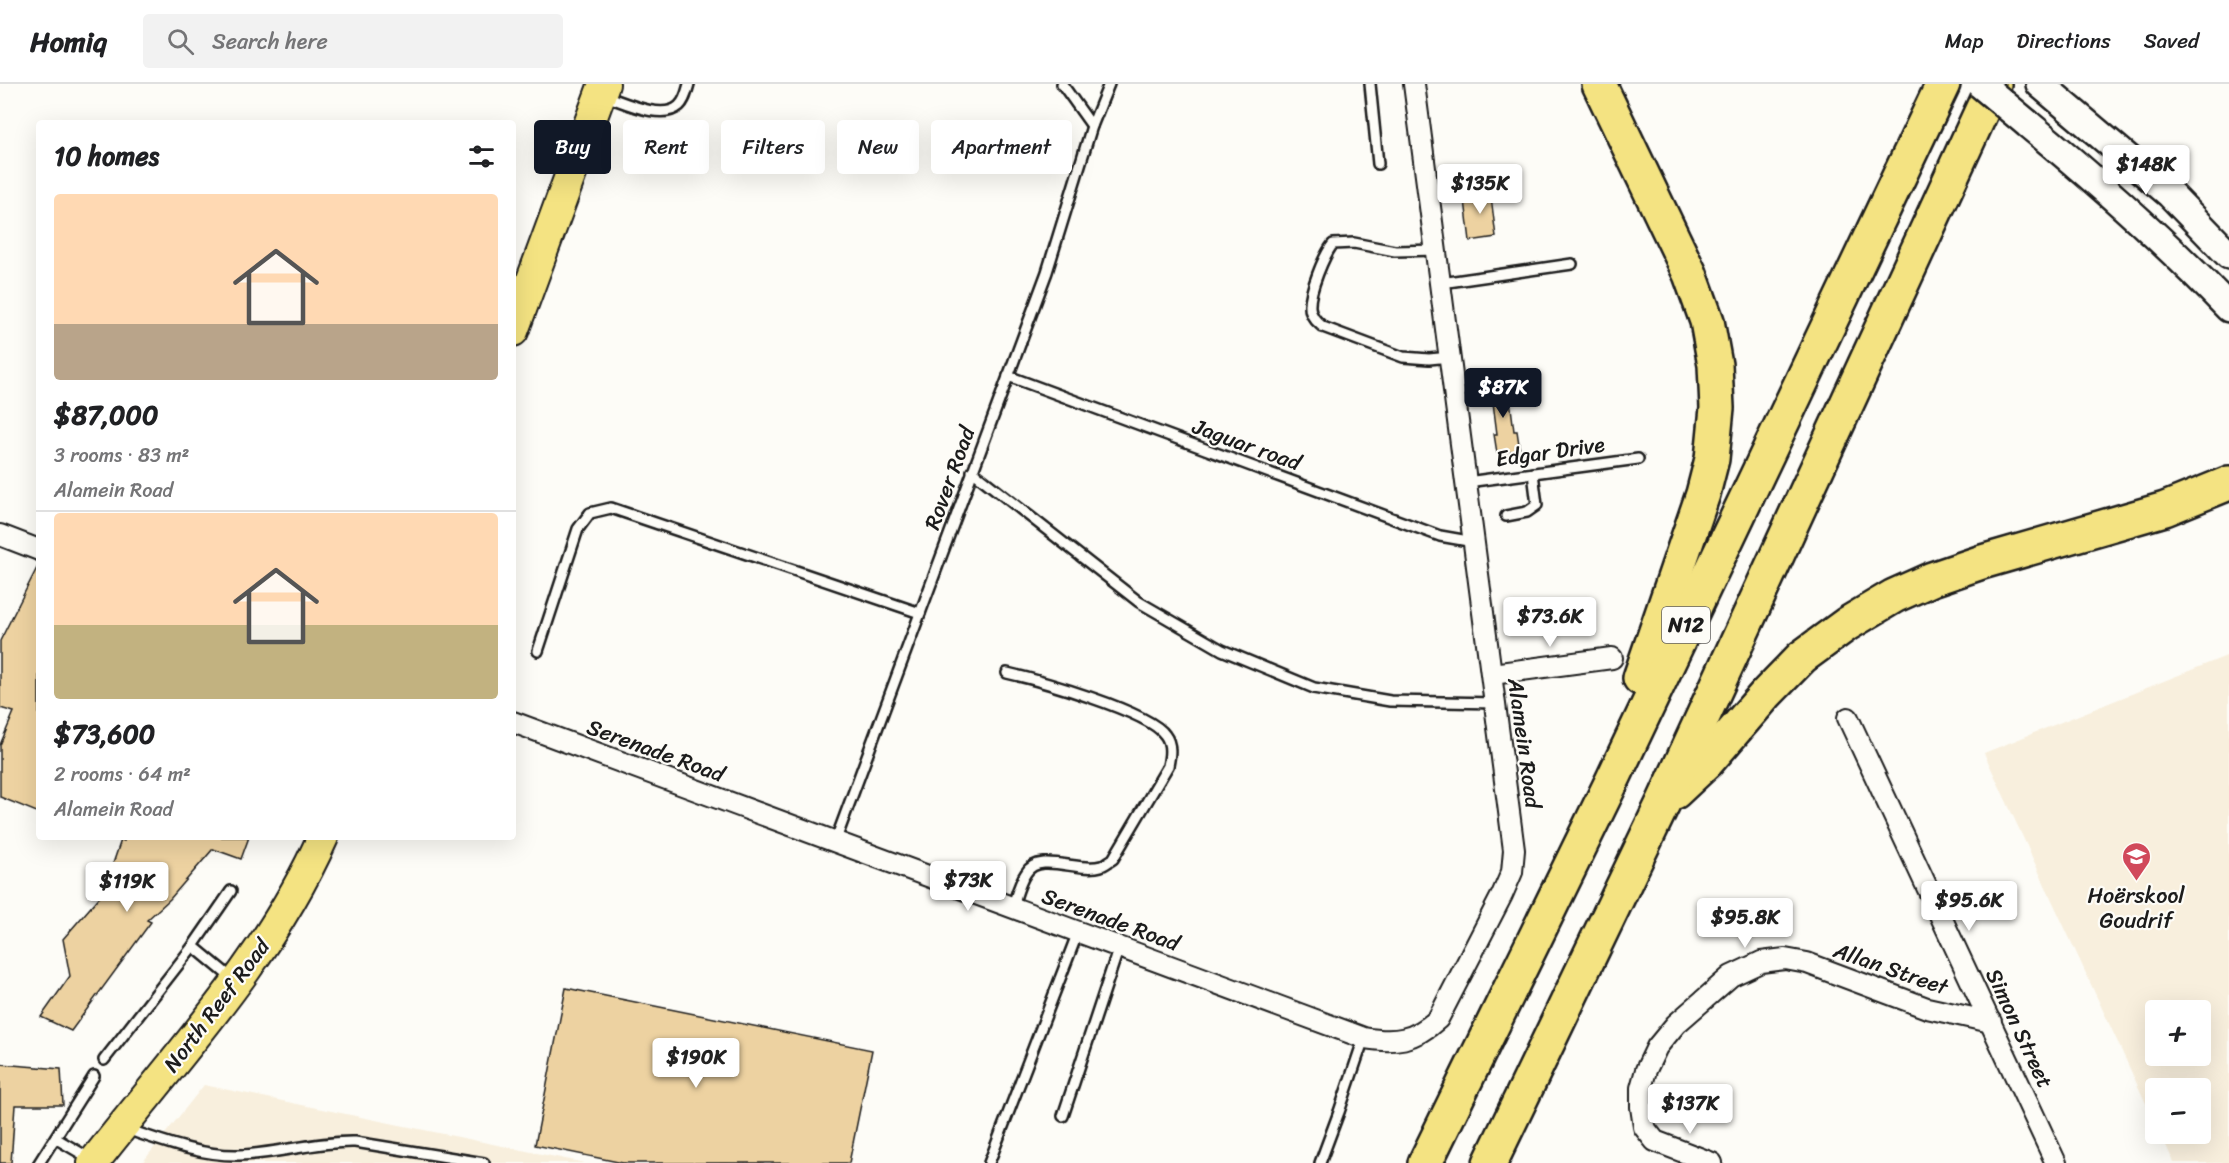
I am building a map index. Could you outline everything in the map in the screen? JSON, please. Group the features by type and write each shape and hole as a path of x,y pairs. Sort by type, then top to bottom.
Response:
{"highway":[{"path":"1599,84 1690,274 1707,321 1715,364 1717,408 1712,459 1703,494 1620,734 1614,757 1612,781"},
{"name":"N12","path":"1425,1163 1612,781 1943,84"},
{"name":"N12","path":"1491,1163 1664,801 1994,84"},
{"path":"1664,801 1707,762 1766,694 1802,657 1847,624 1894,596 1932,579 1982,562 2166,509 2229,483"}],"main road":[{"path":"1980,84 2085,171 2152,231 2229,308"},
{"path":"2041,85 2170,194 2229,255"},
{"path":"516,323 602,89"},
{"name":"North Reef Road","path":"94,1162 236,981 280,918 321,840"}],"street":[{"name":"Alamein Road","path":"1414,84 1514,850 1512,872 1502,895 1438,1019 1425,1031"},
{"path":"0,535 36,548"},
{"path":"1492,674 1612,658"},
{"name":"Simon Street","path":"1848,718 2056,1163"},
{"name":"Serenade Road","path":"516,723 1364,1038 1386,1042 1405,1039 1425,1031"},
{"name":"Allan Street","path":"1712,1163 1655,1141 1644,1127 1641,1088 1646,1070 1657,1047 1676,1024 1731,975 1761,962 1785,959 1807,963 1927,1008 1991,1022"}],"lane":[{"path":"602,89 657,112 670,112 681,105 690,84"},
{"path":"1062,84 1092,126"},
{"name":"Rover Road","path":"835,842 1047,272 1092,126 1109,84"},
{"path":"1370,84 1378,164"},
{"path":"1437,250 1395,251 1354,243 1333,244 1327,251 1323,262 1311,296 1310,309 1314,319 1323,327 1403,357 1430,359 1450,357"},
{"path":"1441,283 1572,264"},
{"name":"Jaguar road","path":"1008,376 1440,536 1474,542"},
{"name":"Edgar Drive","path":"1467,482 1638,459"},
{"path":"972,471 1139,602 1222,650 1314,688 1390,701 1496,703"},
{"path":"1506,516 1527,512 1537,505 1533,473"},
{"path":"538,651 578,529 590,513 610,508 920,613"},
{"path":"1007,673 1065,688 1153,724 1165,735 1170,749 1168,766 1113,859 1102,866 1084,868 1045,862 1036,864 1026,873 1012,908"},
{"path":"104,1060 193,946 231,891"},
{"path":"989,1163 1078,932"},
{"path":"193,946 236,981"},
{"path":"1063,1116 1119,947"},
{"path":"1320,1163 1364,1038"},
{"path":"39,1163 94,1076"},
{"path":"121,1127 171,1144 226,1155 242,1155 334,1142 355,1142 484,1163"},
{"path":"55,1138 94,1162"}],"shaded area":[{"name":"Hoërskool Goudrif","path":"2229,655 2229,1163 2174,1163 2165,1144 2211,1144 2211,1078 2145,1078 2145,1101 1984,753"},
{"path":"204,1085 585,1163 142,1163"}],"building":[{"path":"1485,189 1486,198 1491,197 1496,237 1470,241 1464,192"},
{"path":"1504,377 1507,400 1510,400 1514,431 1517,431 1520,451 1497,453 1490,379"},
{"path":"36,570 36,812 0,797 0,745 14,712 0,708 0,641"},
{"path":"121,840 248,840 241,859 213,849 170,899 147,920 151,922 71,1031 41,1017 70,976 63,939 103,893"},
{"path":"566,988 872,1050 849,1163 623,1163 535,1145"},
{"path":"0,1064 61,1069 63,1105 15,1105 11,1163 0,1163"}],"place":[{"name":"Hoërskool Goudrif","path":"2136,882"}]}
